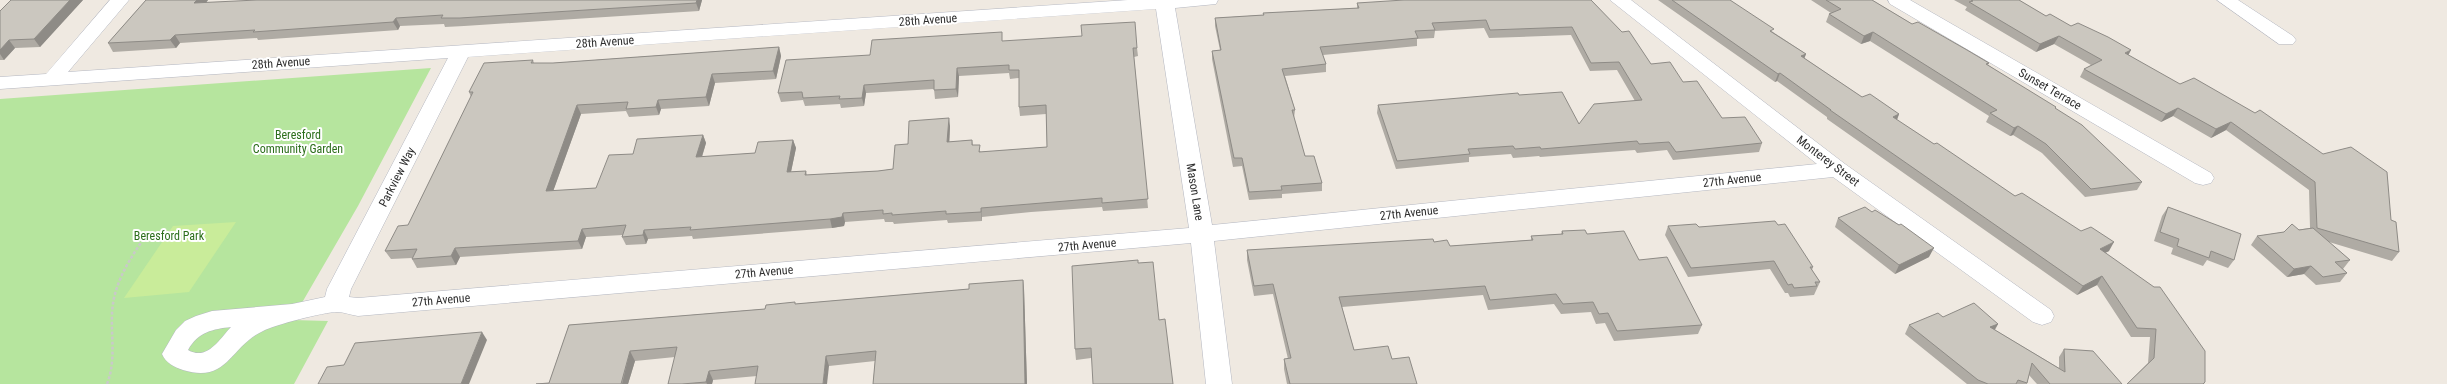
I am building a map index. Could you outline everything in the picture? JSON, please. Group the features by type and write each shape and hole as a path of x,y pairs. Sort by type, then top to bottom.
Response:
{"street":[{"path":"52,79 120,0"},
{"name":"28th Avenue","path":"0,83 1209,0"},
{"name":"Monterey Street","path":"1618,0 1837,169 2042,316"},
{"name":"Sunset Terrace","path":"1897,0 2203,178"},
{"path":"2226,0 2286,40"},
{"name":"Mason Lane","path":"1165,2 1202,234 1219,384"},
{"name":"Parkview Way","path":"336,303 339,289 461,51"},
{"name":"27th Avenue","path":"279,314 336,303 366,307 1202,234 1837,169"}],"path":[{"path":"107,384 112,375 114,342 112,313 117,285 133,253 147,234"}],"green space":[{"name":"Beresford Park","path":"431,68 358,206 292,320 328,321 294,384 0,384 0,99"},
{"path":"236,222 189,292 124,298 173,226"}],"building":[{"path":"11,0 70,0 34,39 9,40 0,50 0,11"},
{"path":"146,0 197,0 194,3 257,0 697,0 696,3 460,18 441,18 443,15 396,18 393,22 253,32 255,30 175,35 170,40 108,43"},
{"path":"1404,0 1591,0 1622,32 1629,31 1651,64 1670,62 1683,82 1697,81 1722,118 1745,117 1762,143 1676,152 1669,142 1639,144 1637,141 1541,149 1540,147 1515,149 1513,146 1468,149 1470,154 1397,161 1378,105 1518,93 1519,95 1562,92 1579,124 1594,104 1642,100 1619,62 1591,63 1572,27 1490,30 1486,20 1432,23 1435,30 1415,31 1418,38 1320,47 1326,64 1282,69 1295,110 1292,110 1305,156 1314,156 1322,183 1281,186 1282,190 1249,192 1242,158 1234,158 1212,51 1221,50 1215,18 1264,15 1263,13 1359,8 1357,3"},
{"path":"1672,0 1730,0 1774,29 1770,31 1806,54 1801,56 1862,97 1870,94 1899,114 1893,117 1934,144 1937,143 2015,196 2022,193 2081,231 2091,227 2114,242 2100,249 2154,287 2160,287 2205,351 2205,382 2203,384 2127,384 2154,358 2156,329 2137,328 2102,276 2083,286 1830,110 1780,73 1778,74"},
{"path":"1826,0 1872,0 1912,24 1918,22 1967,50 1989,63 1986,64 2056,107 2055,108 2082,125 2142,182 2091,189 2046,144 2018,126 2014,128 1990,113 1997,110 1873,32 1864,36 1829,14 1841,9"},
{"path":"1971,0 2019,0 2046,16 2050,14 2071,26 2078,23 2108,37 2131,50 2125,53 2180,84 2194,78 2255,113 2260,110 2323,154 2351,147 2387,172 2391,220 2396,222 2399,252 2317,228 2315,182 2231,122 2216,129 2178,108 2166,114 2084,69 2102,60 2059,36 2040,44 1969,2 1973,1"},
{"path":"1135,22 1137,48 1133,48 1148,199 1102,203 1102,198 981,208 981,212 946,214 946,211 892,215 892,213 883,214 883,210 843,213 842,217 830,219 690,230 691,227 644,230 643,235 622,237 626,225 582,229 578,241 455,248 451,256 412,259 417,249 385,251 398,226 408,225 473,92 469,92 484,63 533,60 531,63 553,63 779,47 773,71 712,74 706,97 658,100 656,107 626,109 628,102 577,105 546,191 596,188 609,155 633,154 637,139 703,135 696,157 755,153 758,142 793,140 787,172 806,171 805,175 878,171 893,169 895,145 908,144 909,121 949,118 947,142 972,140 972,145 980,145 979,152 1047,147 1046,105 1019,107 1019,70 1009,70 1009,65 957,68 956,89 934,90 934,80 864,85 862,98 839,99 840,96 803,98 802,92 778,93 786,60 870,55 872,40 1002,32 1002,41 1082,36 1081,25"},
{"path":"1865,207 1872,212 1875,210 1899,225 1901,224 1934,248 1899,265 1838,218"},
{"path":"2168,207 2241,234 2234,260 2211,251 2209,258 2177,246 2179,239 2160,232"},
{"path":"1775,221 1778,225 1785,224 1813,267 1810,267 1820,282 1815,282 1817,286 1794,288 1792,284 1788,285 1774,261 1691,268 1668,226 1696,224 1699,227"},
{"path":"2292,224 2299,230 2313,228 2350,260 2335,262 2347,273 2323,277 2311,266 2294,269 2257,236 2284,232"},
{"path":"1585,230 1587,234 1624,231 1639,260 1667,257 1702,325 1617,331 1608,313 1599,314 1593,302 1563,304 1556,294 1490,300 1485,286 1339,297 1354,350 1388,346 1392,359 1409,357 1417,384 1290,384 1284,359 1291,358 1273,284 1254,286 1247,250 1433,239 1434,242 1447,240 1450,246 1533,240 1531,236 1563,234 1562,231"},
{"path":"1138,260 1138,263 1153,262 1159,320 1165,319 1173,384 1093,384 1091,348 1075,349 1072,266"},
{"path":"1023,280 1025,384 873,384 876,351 826,356 823,384 755,384 758,366 709,371 706,382 668,384 677,347 630,351 621,384 536,384 549,383 569,325 765,309 766,305 795,302 795,304 969,289 969,284"},
{"path":"1974,303 1998,324 1990,327 2065,372 2064,349 2093,351 2122,384 2050,384 2032,363 2027,383 2018,380 2016,384 1988,384 1978,380 1909,325 1938,313 1943,317"},
{"path":"482,332 461,384 318,384 327,367 344,365 355,343"}],"park label":[{"name":"Beresford Community Garden","path":"298,142"}]}
